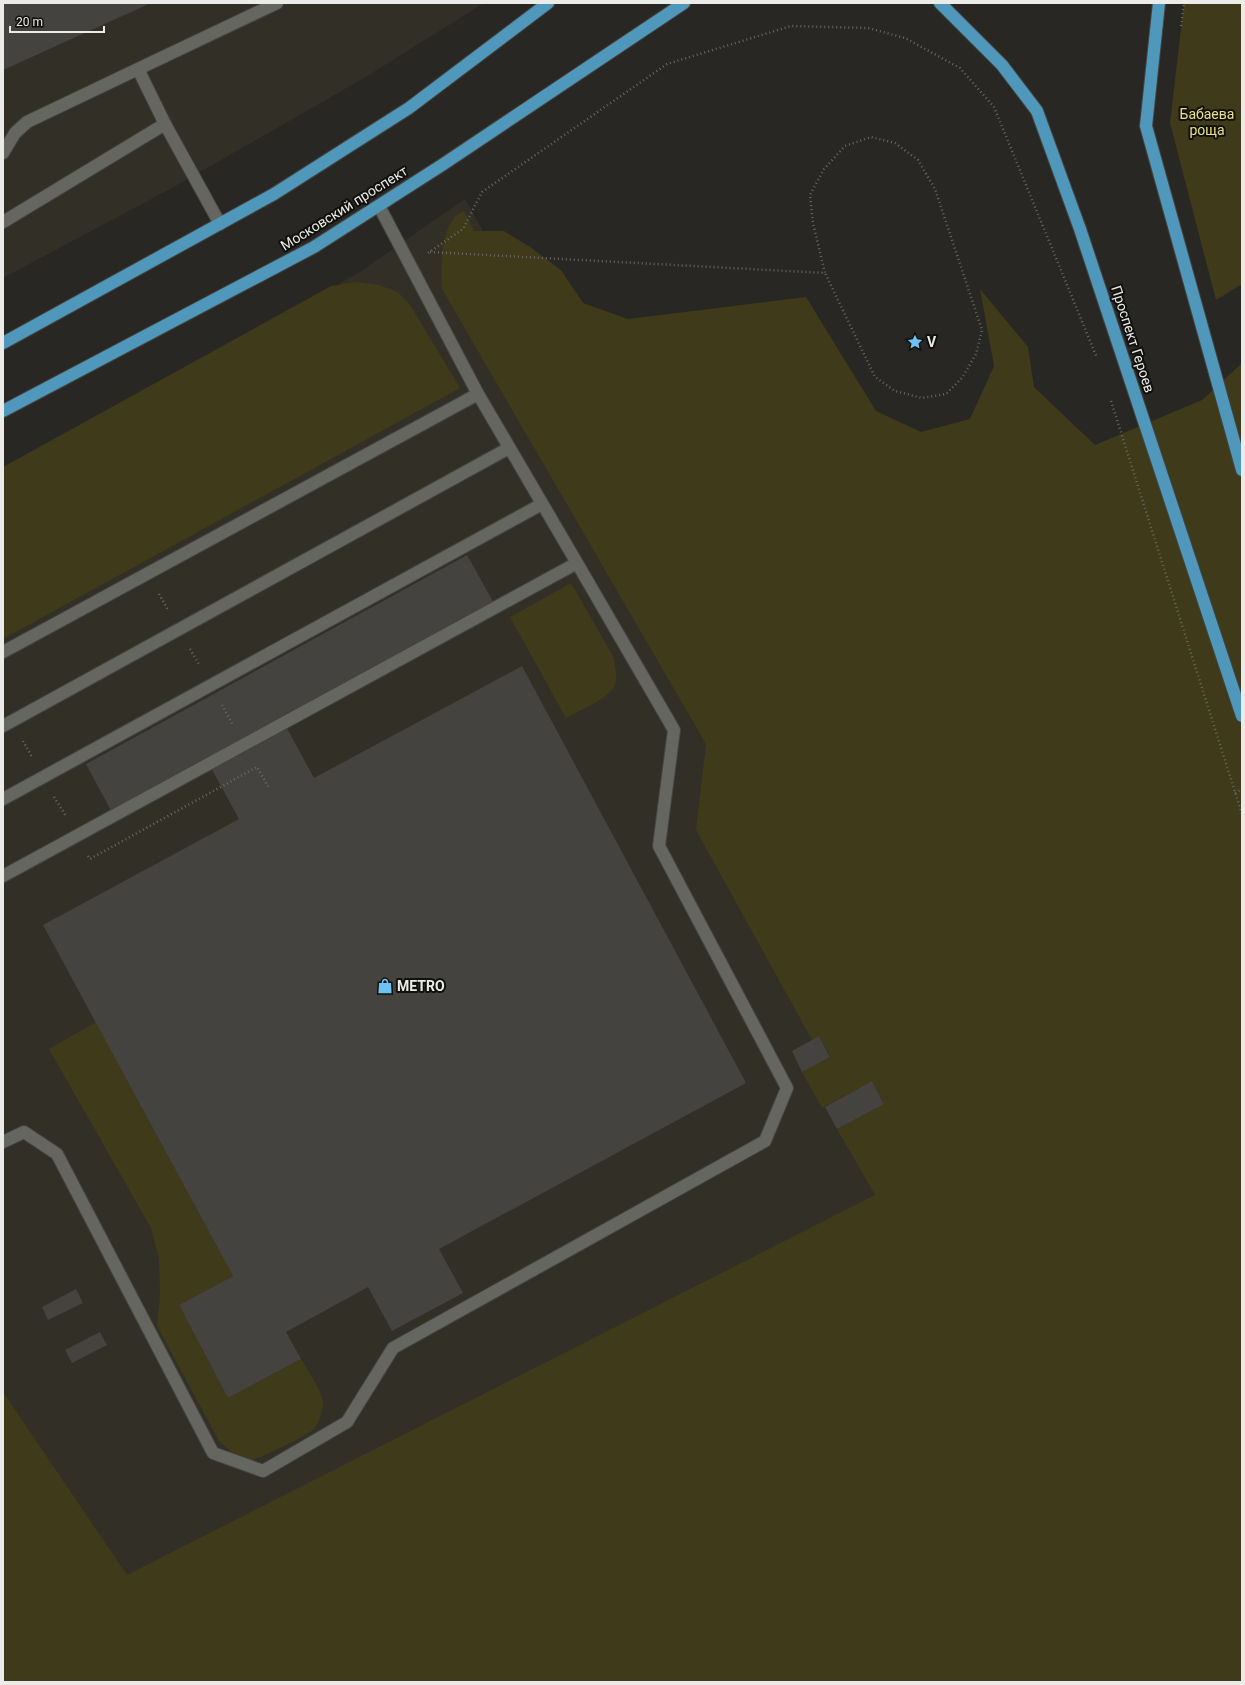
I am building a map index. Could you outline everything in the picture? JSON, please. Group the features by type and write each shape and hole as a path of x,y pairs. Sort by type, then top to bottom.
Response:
{"main road":[{"path":"3,343 274,194 410,108 548,3"},
{"name":"Московский проспект","path":"3,411 314,247 379,206 684,3"},
{"name":"Проспект Героев","path":"940,3 1002,65 1037,111 1080,228 1242,716"},
{"path":"1159,3 1146,126 1242,470"}],"lane":[{"path":"3,153 15,133 27,122 277,3"},
{"path":"138,69 165,124 220,224"},
{"path":"3,222 165,124"},
{"path":"3,1142 24,1132 57,1154 213,1453 263,1471 347,1422 393,1348 765,1141 787,1088 659,846 674,730 478,394 379,206"},
{"path":"3,652 478,394"},
{"path":"3,726 509,448"},
{"path":"3,799 542,504"},
{"path":"3,876 577,563"}],"path":[{"path":"1181,33 1184,3"},
{"path":"410,265 463,229 482,192 667,64 791,26 868,28 905,38 960,68 994,107 1100,364"},
{"path":"871,137 895,143 918,160 935,189 982,330 976,354 962,378 946,394 922,398 895,391 875,377 825,273 813,223 810,195 824,169 845,146 871,137"},
{"path":"430,252 825,273"},
{"path":"1109,394 1242,814"},
{"path":"1235,793 1242,789"}],"shaded area":[{"path":"3,3 484,3 364,78 172,188 3,278"},
{"path":"465,199 989,1139 121,1585 3,1395 3,472 360,272"}],"green space":[{"name":"Бабаева роща","path":"1184,3 1242,3 1242,284 1216,300 1170,123"},
{"path":"464,211 474,231 504,231 530,247 561,270 583,303 628,319 806,297 876,411 921,432 970,419 994,366 980,289 1028,347 1034,387 1095,445 1202,400 1242,363 1242,1682 3,1682 3,1392 127,1575 875,1195 837,1129 884,1103 872,1081 822,1108 802,1072 830,1056 819,1036 812,1040 696,830 706,744 442,289 442,252 446,233 454,218"},
{"path":"356,282 379,285 398,292 410,305 460,388 3,639 3,467 331,286"},
{"path":"571,583 613,656 616,678 615,685 607,695 594,704 566,718 510,617"},
{"path":"96,1022 233,1276 179,1305 228,1398 301,1359 320,1392 323,1403 319,1420 314,1429 283,1447 255,1459 245,1460 233,1454 219,1441 157,1326 160,1295 159,1258 151,1228 49,1049"}],"building":[{"path":"3,3 151,3 3,70"},
{"name":"METRO","path":"467,555 496,607 284,723 314,778 522,666 746,1083 439,1249 463,1293 392,1331 368,1287 286,1332 301,1359 228,1398 179,1305 233,1276 43,925 239,819 209,764 114,816 86,764"},
{"path":"819,1036 830,1057 802,1072 792,1051"},
{"path":"872,1081 884,1104 837,1129 825,1107"},
{"path":"76,1289 83,1303 48,1320 42,1307"},
{"path":"100,1332 107,1345 72,1363 65,1350"}],"place":[{"name":"V","path":"915,342"},
{"name":"METRO","path":"385,986"}]}
